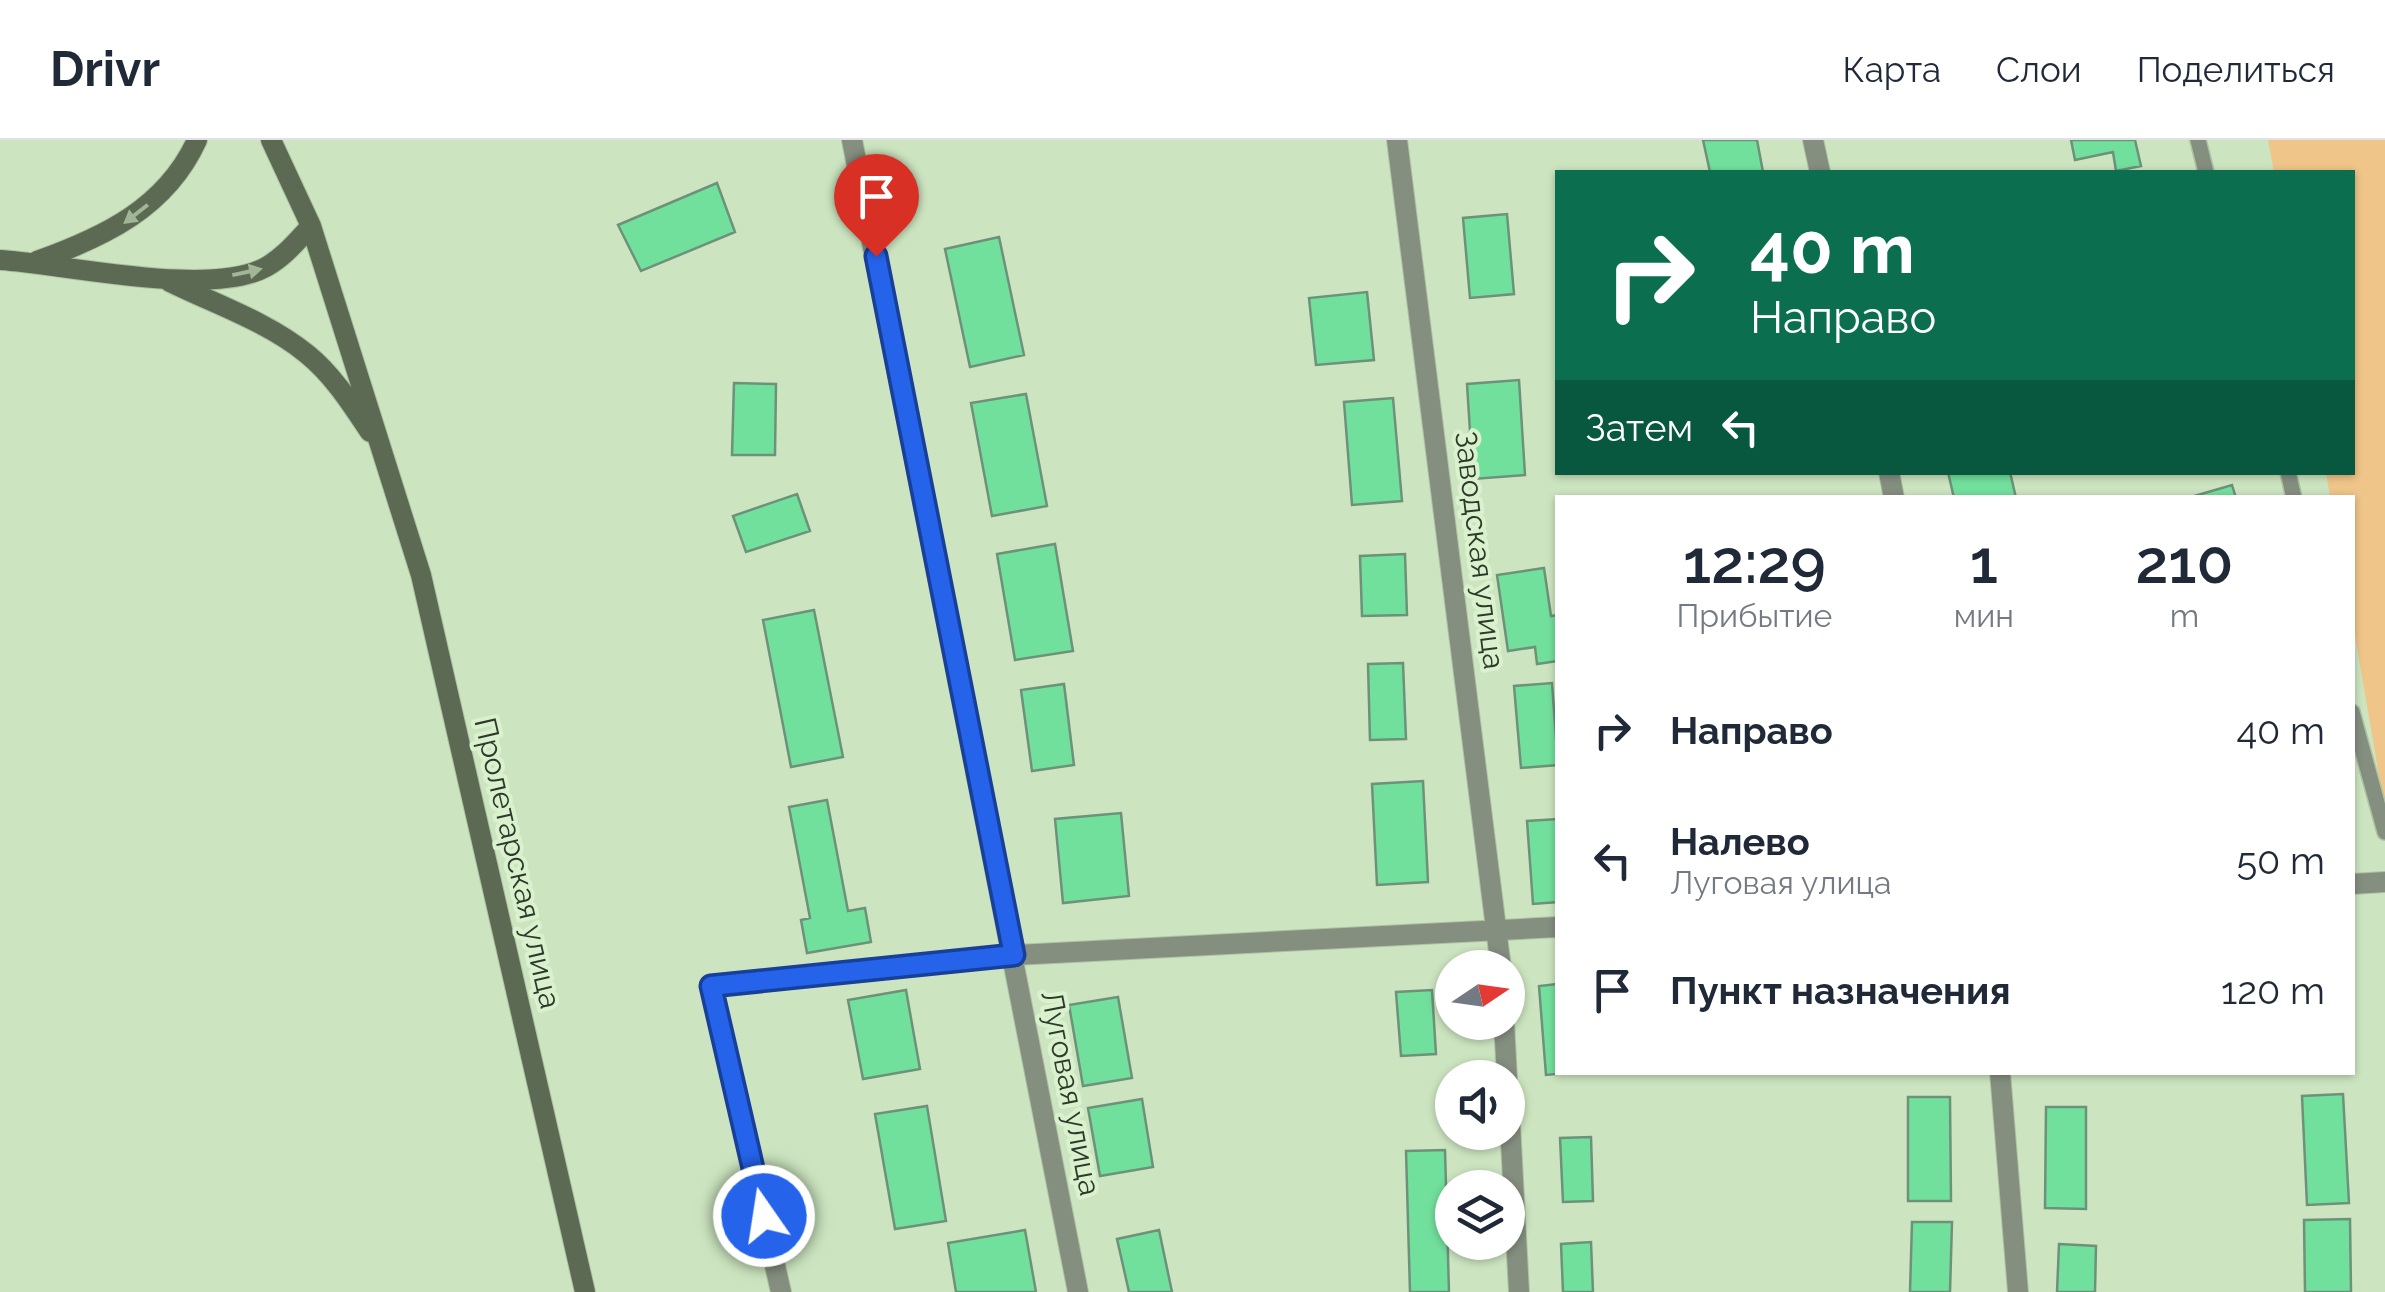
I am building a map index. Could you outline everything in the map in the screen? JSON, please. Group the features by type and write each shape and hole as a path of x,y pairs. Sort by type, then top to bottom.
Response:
{"main road":[{"path":"35,262 101,238 142,212 187,162 197,140"},
{"name":"Пролетарская улица","path":"271,140 311,226 421,574 586,1292"},
{"path":"0,260 168,281 263,270 286,254 311,226"},
{"path":"168,281 267,328 308,354 341,389 382,450"}],"street":[{"name":"Луговая улица","path":"852,140 1078,1292"},
{"name":"Заводская улица","path":"1396,140 1500,950"},
{"path":"1813,140 1820,170"},
{"path":"2355,884 2385,882"},
{"path":"782,1292 711,986 1014,955 1555,927"},
{"path":"2000,1075 2018,1292"},
{"path":"1511,1150 1519,1292"}],"lane":[{"path":"2198,140 2206,170"},
{"path":"2355,723 2385,832"}],"shaded area":[{"path":"2268,140 2385,140 2385,811 2355,636 2355,495 2330,495 2326,475 2355,475 2355,170 2274,170"}],"building":[{"path":"1703,140 1757,140 1763,170 1710,170"},
{"path":"2071,140 2135,140 2141,166 2116,170 2113,152 2075,160"},
{"path":"717,183 735,232 641,271 618,225"},
{"path":"1507,214 1514,294 1470,298 1463,218"},
{"path":"999,237 1024,355 970,367 945,249"},
{"path":"1367,292 1374,360 1316,365 1309,298"},
{"path":"1519,380 1525,475 1473,479 1467,384"},
{"path":"734,383 776,384 775,455 732,455"},
{"path":"1026,394 1047,506 992,516 971,403"},
{"path":"1393,398 1402,501 1352,505 1344,402"},
{"path":"1949,475 2011,475 2015,495 1953,495"},
{"path":"2232,485 2235,495 2198,495"},
{"path":"797,494 810,531 746,552 733,516"},
{"path":"1055,544 1073,651 1015,660 997,554"},
{"path":"1405,554 1407,615 1362,616 1360,556"},
{"path":"1544,568 1551,616 1555,615 1555,661 1537,664 1535,647 1508,651 1497,575"},
{"path":"814,610 843,757 791,767 763,620"},
{"path":"1403,663 1406,739 1370,740 1368,664"},
{"path":"1552,683 1555,765 1521,768 1514,686"},
{"path":"1064,684 1074,765 1032,771 1021,690"},
{"path":"1423,781 1428,882 1377,885 1372,784"},
{"path":"827,800 848,911 865,908 871,942 807,953 801,920 810,918 789,807"},
{"path":"1121,813 1129,896 1063,903 1055,819"},
{"path":"1555,819 1555,902 1533,904 1527,821"},
{"path":"1555,984 1555,1074 1546,1075 1539,986"},
{"path":"906,990 920,1069 863,1079 848,1000"},
{"path":"1432,990 1436,1054 1401,1056 1396,992"},
{"path":"1118,997 1132,1078 1083,1086 1069,1005"},
{"path":"2343,1094 2349,1203 2307,1205 2302,1096"},
{"path":"1908,1097 1950,1097 1951,1201 1908,1201"},
{"path":"1142,1099 1153,1167 1100,1176 1088,1108"},
{"path":"927,1106 946,1221 895,1229 875,1114"},
{"path":"2046,1107 2086,1107 2086,1209 2045,1208"},
{"path":"1591,1137 1593,1201 1563,1202 1560,1138"},
{"path":"1445,1150 1446,1170 1435,1170 1435,1260 1448,1260 1449,1292 1410,1292 1406,1151"},
{"path":"2350,1219 2351,1292 2305,1292 2304,1220"},
{"path":"1912,1222 1952,1222 1950,1292 1910,1292"},
{"path":"1025,1230 1036,1292 956,1292 948,1243"},
{"path":"1159,1230 1172,1292 1129,1292 1117,1239"},
{"path":"1591,1242 1593,1292 1563,1292 1561,1244"},
{"path":"2059,1244 2096,1246 2095,1292 2057,1292"}],"route":[{"path":"764,1216 711,986 1014,955 876,256"}]}
